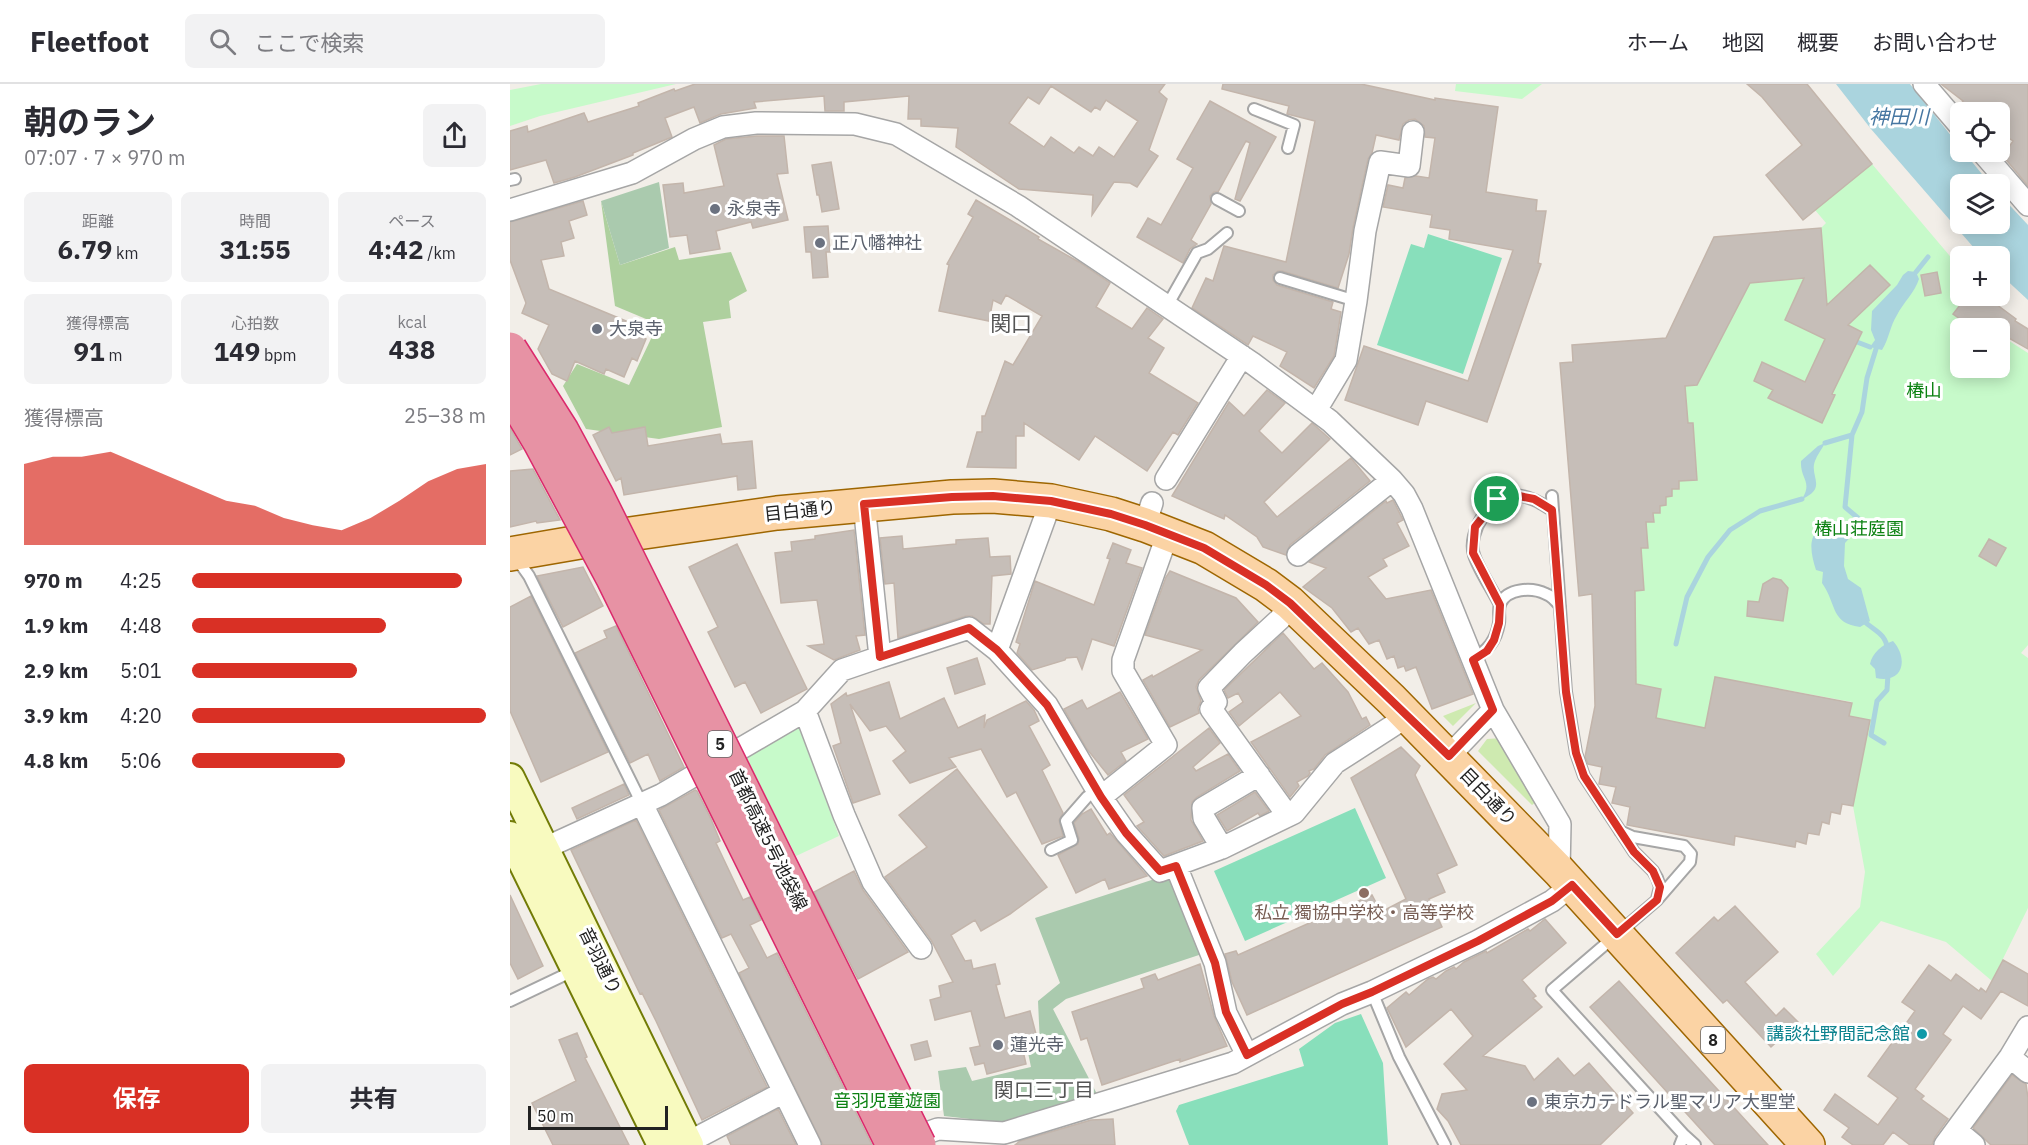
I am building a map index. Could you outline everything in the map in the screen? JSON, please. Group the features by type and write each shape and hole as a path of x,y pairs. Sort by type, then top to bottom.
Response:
{"highway":[{"name":"首都高速5号池袋線","path":"510,349 562,431 603,506 919,1145"},
{"name":"首都高速5号池袋線","path":"510,392 540,442 613,578 892,1145"}],"main road":[{"name":"目白通り","path":"511,552 700,522 864,504 983,496 1051,501 1111,514 1155,520 1204,548 1280,586 1449,756 1565,878 1809,1145"},
{"name":"音羽通り","path":"510,778 525,847 575,969 680,1144"},
{"name":"音羽通り","path":"525,847 680,1144"}],"street":[{"path":"1925,84 1950,114"},
{"path":"510,210 632,173 693,139 723,127 756,123 855,124 896,134 1018,206 1242,356 1330,421 1392,480 1404,494 1412,509 1493,710 1560,824 1565,878 1552,901 1499,930 1372,992 1342,1004 1233,1063 1004,1134 938,1129 892,1145"},
{"path":"1316,410 1346,360 1365,231 1380,162 1409,166 1413,132"},
{"path":"1991,162 2028,205"},
{"path":"1166,479 1242,356"},
{"path":"1298,555 1392,480"},
{"path":"997,650 1051,501"},
{"path":"864,504 880,657"},
{"path":"1099,794 1166,745 1123,671 1123,660 1155,520"},
{"path":"1280,586 1280,619 1209,688 1216,702 1211,709 1288,816"},
{"path":"525,847 661,795 805,711 842,670 969,628 997,650 1047,705 1099,794 1126,833 1160,871 1222,848 1294,813 1335,763 1408,716"},
{"path":"1449,756 1493,710"},
{"path":"805,711 844,815 873,882 921,948"},
{"path":"1222,848 1204,818 1203,808 1259,775"},
{"path":"642,804 810,1145"},
{"path":"1176,866 1215,963 1226,1012 1247,1055"},
{"path":"1974,1145 1951,1137 2010,1057 2028,1028"},
{"path":"2010,1057 2028,1072"},
{"path":"680,1144 784,1092"}],"lane":[{"path":"1254,109 1294,125 1288,148"},
{"path":"1216,200 1239,211"},
{"path":"1167,306 1197,253 1208,249 1227,233"},
{"path":"1280,278 1356,301"},
{"path":"1473,660 1487,651 1494,640 1499,623 1500,605 1473,553 1475,527 1497,499 1514,495 1534,499 1552,510"},
{"path":"1552,496 1566,692 1576,753 1584,776 1634,852 1657,878 1660,887 1657,900"},
{"path":"511,552 529,576 642,804"},
{"path":"1500,605 1508,594 1522,590 1544,592 1554,598 1560,606"},
{"path":"1051,850 1072,840 1066,821 1087,797 1099,794"},
{"path":"1620,831 1633,837 1684,846 1690,854 1690,862 1657,900 1552,990 1682,1140 1695,1145"},
{"path":"510,1001 575,969"},
{"path":"1372,992 1399,1057 1445,1145"}],"green space":[{"path":"541,84 676,84 540,116 510,126 510,90"},
{"path":"1456,84 1542,84 1522,99 1455,91"},
{"name":"椿山荘庭園","path":"1872,164 1950,256 1950,306 1959,306 1953,314 1959,318 1950,318 1950,378 2010,378 2010,341 2028,353 2028,645 2021,653 2028,658 2028,908 1992,981 1946,942 1881,921 1833,976 1816,954 1860,907 1865,872 1853,806 1869,720 1849,716 1852,702 1715,677 1705,728 1656,718 1661,689 1636,684 1635,591 1644,590 1641,548 1646,522 1654,522 1653,513 1660,513 1660,506 1666,497 1672,496 1672,489 1679,488 1679,481 1697,479 1693,423 1688,423 1685,386 1697,385 1750,283 1825,276 1821,228 1826,223 1815,210"},
{"path":"659,182 669,248 620,265 601,201"},
{"path":"601,201 620,265 675,247 679,260 731,252 747,291 729,301 731,318 703,322 722,427 659,439 586,429 563,386 577,364 629,385 658,324 615,306"},
{"path":"1428,234 1502,258 1463,374 1377,345 1411,244 1424,248"},
{"path":"1476,703 1453,726 1443,716"},
{"path":"799,728 839,836 796,856 746,757"},
{"path":"1502,738 1539,800 1532,805 1478,751 1487,739"},
{"path":"1355,808 1386,878 1245,941 1214,871"},
{"path":"1170,874 1202,954 1066,999 1053,1009 1098,1096 1004,1123 944,1116 938,1071 966,1067 972,1081 1031,1067 1027,1048 1040,1045 1038,1001 1060,983 1035,918"},
{"path":"1361,1014 1383,1063 1388,1145 1189,1145 1176,1111 1179,1105 1304,1066 1299,1049 1335,1023"}],"water":[{"name":"神田川","path":"1836,84 1910,84 1950,134 1950,162 1972,162 1982,174 1950,174 1950,220 1871,129"},
{"name":"神田川","path":"2010,206 2028,225 2028,300 2010,283 2010,246 1972,246 1962,234 2010,234"},
{"path":"1908,271 1916,272 1919,279 1917,284 1895,319 1882,350 1870,347 1875,340 1871,330 1872,311"},
{"path":"1825,443 1815,461 1816,486 1814,491 1802,499 1806,484 1801,461"},
{"path":"1836,522 1848,522 1855,526 1856,531 1845,543 1844,566 1848,579 1861,588 1870,621 1860,627 1850,625 1839,617 1822,583 1823,572 1816,570 1813,561 1811,546 1815,533 1820,528"},
{"path":"1893,641 1901,655 1901,668 1892,677 1876,678 1875,669 1870,664 1871,660 1878,650"}],"building":[{"path":"695,84 1165,84 1159,92 1167,99 1149,150 1158,156 1137,187 1130,183 1114,182 1092,215 1093,195 1019,189 956,147 958,128 921,126 921,119 908,119 909,96 844,102 844,111 825,111 824,96 754,102 756,108 721,114 700,123 694,107 665,118 672,137 575,177 554,183 546,160 510,170 510,131 527,126 528,132 584,113 588,122 639,106 638,103 674,89 675,91","holes":["1051,86 1091,112 1095,107 1100,110 1106,100 1138,121 1114,157 1099,147 1093,156 1079,147 1074,153 1051,137 1044,147 1009,123 1028,97 1039,104"]},
{"path":"1223,84 1361,84 1435,100 1435,98 1498,107 1486,192 1537,200 1536,211 1546,211 1538,263 1541,264 1487,422 1426,401 1418,425 1345,400 1364,346 1468,381 1513,250 1449,239 1450,230 1430,227 1432,215 1383,207 1388,185 1403,188 1405,178 1416,176 1429,178 1435,138 1425,137 1424,126 1415,119 1403,124 1399,140 1376,135 1372,153 1368,159 1349,254 1338,288 1282,271 1273,275 1273,280 1277,285 1333,302 1331,309 1341,312 1334,356 1314,388 1280,366 1287,352 1253,336 1248,345 1192,308 1206,278 1213,281 1224,246 1286,262 1315,121 1287,114 1289,106 1222,89"},
{"path":"1747,84 1807,84 1872,164 1803,220 1766,175 1802,145 1762,97"},
{"path":"1941,84 2028,84 2028,186 2008,162 2010,162 2010,146 2013,141 2010,139 2010,102 1963,101"},
{"path":"1210,101 1276,137 1240,201 1235,199 1250,143 1246,141 1218,192 1210,196 1211,204 1191,240 1197,244 1190,249 1183,263 1137,237 1148,218 1161,225 1193,168 1177,159"},
{"path":"784,136 788,173 777,174 788,220 753,228 751,222 716,231 720,249 690,254 687,235 670,237 663,185 683,183 684,193 724,186 714,145 726,139"},
{"path":"831,162 839,209 822,212 812,165"},
{"path":"976,200 1110,283 1096,307 1132,329 1147,308 1163,319 1148,338 1164,348 1149,373 1198,403 1178,435 1173,432 1147,471 1095,436 1079,460 1024,423 1024,436 1016,436 1016,468 967,467 977,432 982,432 982,416 985,416 1005,361 1013,365 1042,316 1006,295 1001,304 993,300 989,321 939,311 949,265 947,264 973,217 968,214"},
{"path":"583,201 587,215 569,221 574,238 561,242 564,256 541,260 549,289 626,321 623,329 646,339 637,361 632,358 624,377 606,369 604,374 575,361 567,381 552,374 538,349 549,325 522,313 526,303 510,260 510,222"},
{"path":"828,226 830,252 826,252 828,277 813,278 811,252 806,252 804,227"},
{"path":"1821,228 1827,305 1870,265 1890,285 1848,325 1862,332 1832,394 1835,395 1822,423 1768,398 1773,390 1754,381 1762,362 1805,382 1825,339 1785,320 1804,278 1750,283 1697,385 1685,386 1688,423 1693,423 1697,480 1679,481 1679,489 1672,489 1672,496 1666,497 1666,505 1660,506 1660,513 1653,513 1654,522 1646,522 1648,548 1641,548 1644,590 1635,591 1636,684 1661,689 1656,718 1705,728 1715,677 1852,703 1849,716 1870,720 1853,806 1842,804 1840,814 1831,812 1829,824 1822,822 1819,835 1808,833 1806,844 1796,841 1795,847 1735,836 1734,845 1627,825 1630,807 1612,803 1616,787 1599,784 1602,767 1588,764 1585,757 1595,706 1592,594 1579,596 1560,363 1573,362 1572,345 1666,338 1714,237"},
{"path":"1937,272 1941,293 1925,296 1921,275"},
{"path":"1959,306 1998,306 2028,329 2028,349 2010,339 2010,318 1959,318 1953,314"},
{"path":"1267,390 1285,403 1259,431 1282,453 1312,423 1330,439 1264,502 1277,517 1351,458 1370,481 1290,545 1286,555 1263,547 1257,537 1225,515 1224,519 1172,496 1229,402 1244,416"},
{"path":"609,427 612,433 645,427 648,446 720,434 722,444 752,441 756,488 738,490 737,476 624,495 621,478 616,481 593,435"},
{"path":"510,428 522,449 510,455"},
{"path":"533,469 560,520 537,523 536,521 510,527 510,471"},
{"path":"1393,500 1403,520 1397,523 1409,546 1383,559 1387,566 1368,577 1386,599 1431,590 1473,694 1432,709 1416,667 1406,671 1404,666 1398,668 1394,656 1387,659 1379,640 1369,644 1358,628 1351,632 1332,608 1303,587 1326,568 1309,562 1386,501 1387,503"},
{"path":"854,530 865,635 856,636 860,650 834,660 808,646 824,644 817,600 781,603 775,553 792,551 791,542"},
{"path":"902,536 903,549 956,544 956,540 988,538 990,557 1010,556 1011,574 992,576 990,624 984,624 972,616 966,616 898,638 894,583 885,584 880,538"},
{"path":"1989,539 2006,548 1996,566 1979,556"},
{"path":"1113,543 1131,550 1126,563 1142,568 1114,646 1092,639 1082,669 1077,657 1066,658 1032,670 1017,653 1020,644 1016,642 1035,581 1094,605 1110,559 1107,558"},
{"path":"737,544 807,689 761,713 745,682 735,687 708,632 718,627 689,567"},
{"path":"583,567 603,606 563,627 537,576"},
{"path":"1170,571 1236,598 1258,622 1199,680 1196,687 1201,701 1198,708 1199,713 1170,727 1143,680 1152,675 1153,677 1202,650 1145,635"},
{"path":"1773,578 1781,580 1788,588 1783,621 1747,616 1748,601 1759,602 1763,584"},
{"path":"531,596 608,752 541,782 510,711 510,607"},
{"path":"616,626 684,767 660,781 648,754 630,763 575,653 607,638 604,631"},
{"path":"1283,633 1314,669 1322,663 1348,692 1362,719 1366,717 1370,725 1325,755 1314,769 1309,771 1308,776 1297,782 1299,786 1290,797 1251,742 1301,716 1280,692 1239,726 1229,712 1243,702 1238,693 1228,698 1224,690"},
{"path":"977,658 985,684 955,694 947,668"},
{"path":"889,682 900,719 944,698 958,728 985,715 984,728 987,720 1026,701 1034,710 1039,721 1029,726 1050,765 1042,770 1063,813 1059,820 1063,836 1042,844 1016,792 1007,797 981,749 949,758 956,767 910,783 893,761 906,751 886,726 870,731 850,704 880,794 853,803 833,746 841,743 831,704 846,693 847,696"},
{"path":"1120,692 1148,739 1121,752 1126,761 1108,775 1087,749 1064,709 1082,700 1087,709"},
{"path":"1209,728 1220,743 1193,767 1196,771 1228,754 1240,771 1192,802 1191,820 1203,841 1164,856 1137,826 1144,822 1124,795"},
{"path":"1401,747 1420,766 1415,775 1457,865 1437,874 1445,892 1429,899 1442,927 1247,1015 1232,982 1225,954 1236,951 1238,955 1372,895 1381,912 1406,899 1351,778"},
{"path":"957,769 1047,887 1010,914 981,931 975,920 951,935 965,961 971,960 973,969 995,964 1000,984 996,985 1005,1018 1030,1011 1037,1038 1021,1042 1026,1064 987,1074 984,1063 975,1065 970,1048 980,1046 971,1011 935,1020 930,1000 941,997 939,986 953,982 931,940 885,877 927,847 899,815"},
{"path":"624,784 629,795 577,819 572,808"},
{"path":"695,790 711,819 720,841 716,843 743,900 750,897 761,920 750,925 767,958 777,953 872,1145 823,1145 739,973 749,968 731,934 722,938 659,810"},
{"path":"1255,792 1269,811 1260,816 1258,813 1227,831 1217,815"},
{"path":"1091,809 1107,835 1110,833 1147,876 1109,889 1105,879 1076,893 1058,855 1078,844 1079,838 1074,823 1082,814"},
{"path":"636,820 767,1087 702,1120 656,1021 642,993 640,994 571,850"},
{"path":"854,871 863,890 908,952 858,979 814,892"},
{"path":"510,895 543,966 518,979 510,963"},
{"path":"1735,906 1778,952 1745,982 1776,1016 1784,1008 1798,1022 1771,1047 1727,1000 1723,1003 1676,953 1714,917 1718,921"},
{"path":"1545,919 1566,943 1522,980 1536,996 1533,998 1542,1007 1483,1056 1525,1066 1534,1080 1558,1058 1574,1076 1589,1063 1633,1113 1600,1145 1461,1145 1448,1121 1437,1109 1442,1094 1467,1090 1444,1064 1473,1036 1451,1009 1406,1047 1387,1008 1406,992 1409,995 1428,979 1433,977 1436,979 1454,967 1456,969 1464,962 1486,951 1487,953 1528,929 1530,931"},
{"path":"2003,960 2028,974 2028,1006 2001,991 1981,1019 1963,1006 1943,1034 1951,1040 1915,1089 1924,1096 1921,1099 1948,1119 1932,1145 1910,1145 1893,1132 1883,1145 1853,1145 1842,1137 1849,1128 1824,1110 1835,1094 1878,1125 1898,1098 1868,1076 1915,1011 1902,1002 1929,965 1951,981 1956,974 1979,991 1981,988 1986,992"},
{"path":"1200,964 1214,1016 1227,1046 1102,1085 1087,1038 1081,1040 1072,1012 1144,988 1141,979 1155,974 1158,980"},
{"path":"1619,981 1768,1145 1715,1145 1590,1007"},
{"path":"577,1033 587,1057 585,1058 629,1145 553,1145 532,1103 576,1081 559,1040"},
{"path":"927,1041 931,1056 915,1060 911,1045"},
{"path":"2012,1075 2026,1084 2028,1145 1991,1145 1973,1128"},
{"path":"778,1109 796,1145 731,1145 727,1136"},
{"path":"1113,1119 1115,1145 1015,1145 1020,1141 1091,1120"}],"waterway":[{"path":"1916,272 1928,257"},
{"path":"1857,342 1870,347"},
{"path":"1850,529 1855,526 1858,518 1845,507 1852,435 1862,412 1867,378 1876,349"},
{"path":"1825,443 1852,435"},
{"path":"1676,644 1687,597 1708,557 1730,530 1760,511 1802,499"},
{"path":"1864,621 1882,636 1887,649"},
{"path":"1884,743 1871,735 1877,701 1887,690 1888,674"}],"place":[{"name":"永泉寺","path":"715,209"},
{"name":"正八幡神社","path":"820,243"},
{"name":"大泉寺","path":"597,329"},
{"name":"私立 獨協中学校・高等学校","path":"1364,893"},
{"name":"講談社野間記念館","path":"1922,1034"},
{"name":"蓮光寺","path":"998,1045"},
{"name":"東京カテドラル聖マリア大聖堂","path":"1532,1102"}],"district":[{"name":"関口","path":"1011,324"},
{"name":"関口三丁目","path":"1044,1090"}],"route":[{"path":"1514,495 1534,499 1552,510 1566,692 1576,753 1584,776 1634,852 1657,878 1660,887 1657,900 1617,934 1572,885 1552,901 1478,941 1342,1004 1247,1055 1226,1012 1215,963 1176,866 1160,871 1126,833 1101,797 1047,705 997,650 969,628 880,657 864,504 993,496 1051,501 1111,514 1168,533 1204,548 1266,585 1290,603 1449,756 1493,710 1473,660 1487,651 1494,640 1499,623 1500,605 1473,553 1475,527 1497,499 1514,495"}],"park label":[{"name":"椿山","path":"1924,391"},
{"name":"音羽児童遊園","path":"887,1101"}]}
